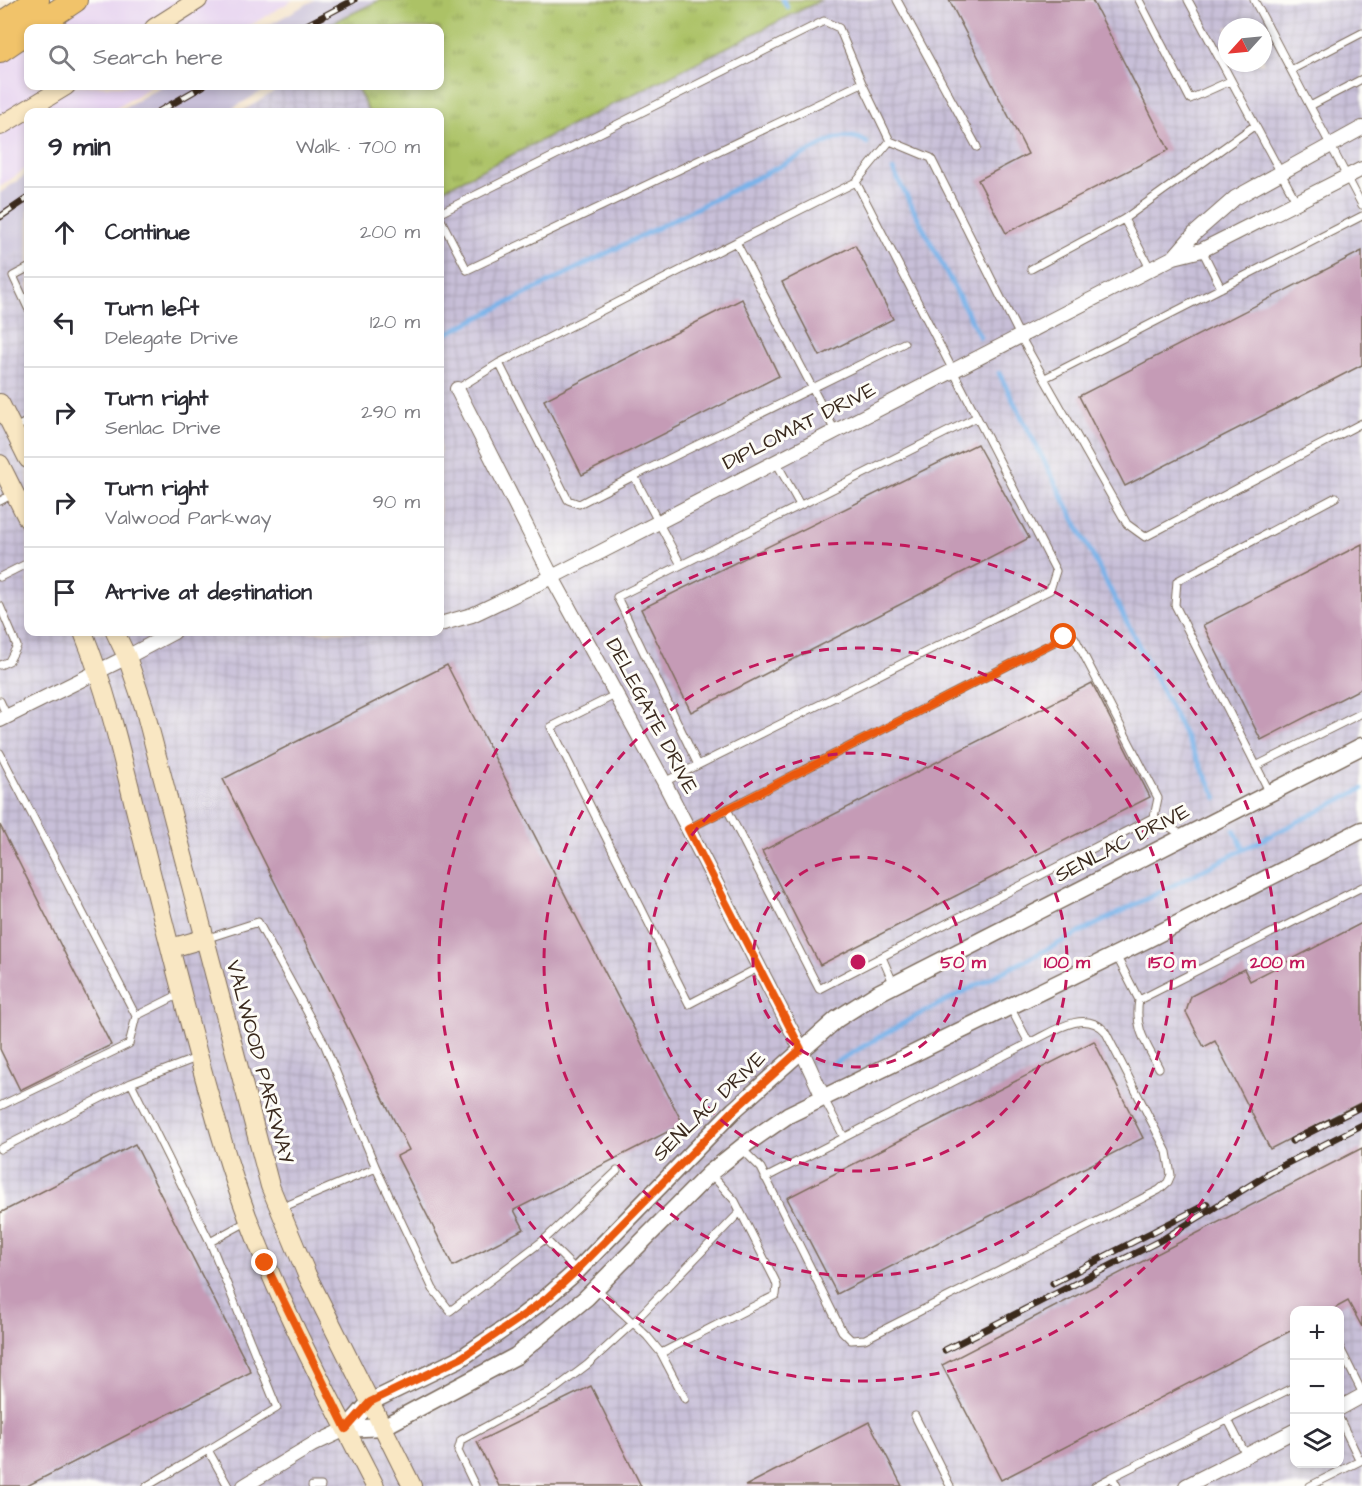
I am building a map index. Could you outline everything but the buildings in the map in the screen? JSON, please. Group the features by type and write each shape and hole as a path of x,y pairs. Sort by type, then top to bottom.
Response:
{"highway":[{"path":"0,25 37,0"},
{"path":"39,24 75,0"},
{"path":"0,51 24,34"}],"main road":[{"path":"160,24 198,0"},
{"path":"30,108 59,90"},
{"path":"0,126 24,111"},
{"path":"0,403 21,425"},
{"path":"0,464 24,513"},
{"path":"85,636 98,671 199,1057 249,1221 273,1281 375,1486"},
{"name":"VALWOOD PARKWAY","path":"117,636 127,657 144,707 261,1158 279,1209 307,1275 412,1486"},
{"path":"171,948 203,939"},
{"path":"249,1221 279,1209"}],"street":[{"name":"DIPLOMAT DRIVE","path":"1174,257 1194,234 1225,206 1246,191 1362,128"},
{"name":"DIPLOMAT DRIVE","path":"444,623 478,612 552,577 1174,257 1202,250 1362,169"},
{"name":"DELEGATE DRIVE","path":"457,389 552,577 664,782 801,1049 823,1097"},
{"path":"3,718 166,636"},
{"name":"SENLAC DRIVE","path":"346,1429 370,1402 461,1358 517,1320 577,1270 734,1110 837,1019 894,985 1362,746"},
{"name":"SENLAC DRIVE","path":"244,1486 312,1445 346,1429 383,1427 516,1356 596,1288 710,1173 788,1115 1116,955 1362,830"},
{"path":"577,1270 596,1288"},
{"path":"1344,1405 1362,1394"},
{"path":"1186,1486 1290,1433"}],"lane":[{"path":"897,0 977,147"},
{"path":"1139,0 1190,99 1230,81"},
{"path":"1188,0 1297,203"},
{"path":"1254,0 1362,205"},
{"path":"444,211 824,21 839,28 890,141 931,158 1020,336 1127,524 1145,537 1362,423"},
{"path":"1291,69 1362,33"},
{"path":"1310,106 1362,79"},
{"path":"444,226 467,270 862,83"},
{"path":"1031,269 1124,219 1254,126"},
{"path":"457,389 499,363 856,182 890,141"},
{"path":"664,782 1050,590 1056,571 856,182"},
{"path":"1045,378 1362,216"},
{"path":"1124,219 1151,270"},
{"path":"736,242 835,431"},
{"path":"1202,250 1221,288"},
{"path":"24,270 13,276 24,299"},
{"path":"499,363 568,500 579,504 904,343"},
{"path":"698,765 617,597 977,417"},
{"path":"776,462 800,505"},
{"path":"634,476 681,566"},
{"path":"1270,793 1175,604 1177,582 1336,497"},
{"path":"0,577 24,565"},
{"path":"0,606 17,646 9,661 0,665"},
{"path":"688,829 1064,637 1075,638 1158,798 1154,818"},
{"path":"617,694 551,727 689,1004 758,968"},
{"path":"0,701 3,718"},
{"path":"1256,766 1362,712"},
{"path":"0,753 136,1016 129,1044 0,1106"},
{"path":"727,809 819,989 1154,818"},
{"path":"1154,818 1184,837"},
{"path":"1139,1000 1362,887"},
{"path":"203,939 258,922 323,1041 376,1168 434,1289 450,1311 545,1239 617,1171"},
{"path":"1116,955 1139,1000 1136,1016 1139,1029 1159,1068"},
{"path":"882,957 894,985"},
{"path":"136,1016 182,993"},
{"path":"1010,1007 1029,1044"},
{"path":"741,1148 761,1168 765,1178 842,1331 851,1340 865,1339 1159,1190 1168,1182 1171,1175 1167,1152 1105,1031 1100,1026 1089,1022 1077,1021 765,1178"},
{"path":"0,1149 130,1083 199,1057"},
{"path":"130,1083 210,1242 277,1408 147,1486"},
{"path":"823,1097 844,1137"},
{"path":"279,1209 376,1168"},
{"path":"661,1353 776,1295 775,1280 740,1212 730,1194 710,1173"},
{"path":"475,1486 458,1451 461,1440 548,1393 577,1374 605,1351 740,1212"},
{"path":"210,1242 249,1221"},
{"path":"545,1239 577,1270"},
{"path":"596,1288 661,1353 685,1399"},
{"path":"1344,1365 1362,1394"},
{"path":"1095,1486 1290,1389"},
{"path":"915,1416 950,1486"},
{"path":"1228,1420 1246,1455"},
{"path":"1310,1486 1361,1460 1344,1428"},
{"path":"208,1450 228,1486"},
{"path":"1112,1477 1117,1486"},
{"path":"312,1486 321,1486"}],"shaded area":[{"path":"61,0 293,0 253,24 25,24"},
{"path":"314,0 419,0 380,24 271,24"},
{"path":"419,0 1362,0 1362,1486 0,1486 0,265 24,250 24,636 444,636 444,108 247,108 277,90 444,90 444,24 437,24"},
{"path":"24,25 24,90 146,90 116,108 24,108 24,170 0,187 0,41"},
{"path":"155,90 264,90 233,108 124,108"},
{"path":"24,176 24,250 0,265 0,193"}],"green space":[{"path":"380,0 821,0 444,189 444,108 367,108 358,90 444,90 444,24 330,24"}],"waterway":[{"path":"783,0 787,7"},
{"path":"444,335 836,138 856,138 867,143"},
{"path":"893,170 980,337"},
{"path":"999,373 1217,798"},
{"path":"833,1064 914,1017 1362,789"},
{"path":"1234,830 1244,849"}],"railway":[{"path":"309,24 354,0"},
{"path":"165,108 196,90"},
{"path":"0,217 24,201"},
{"path":"1292,1141 1362,1106"},
{"path":"1268,1173 1362,1125"},
{"path":"945,1350 1165,1238 1275,1170"},
{"path":"1053,1283 1207,1204"}],"route":[{"path":"265,1263 346,1429 370,1402 461,1358 547,1298 734,1110 801,1049 688,829 1064,637"}]}
